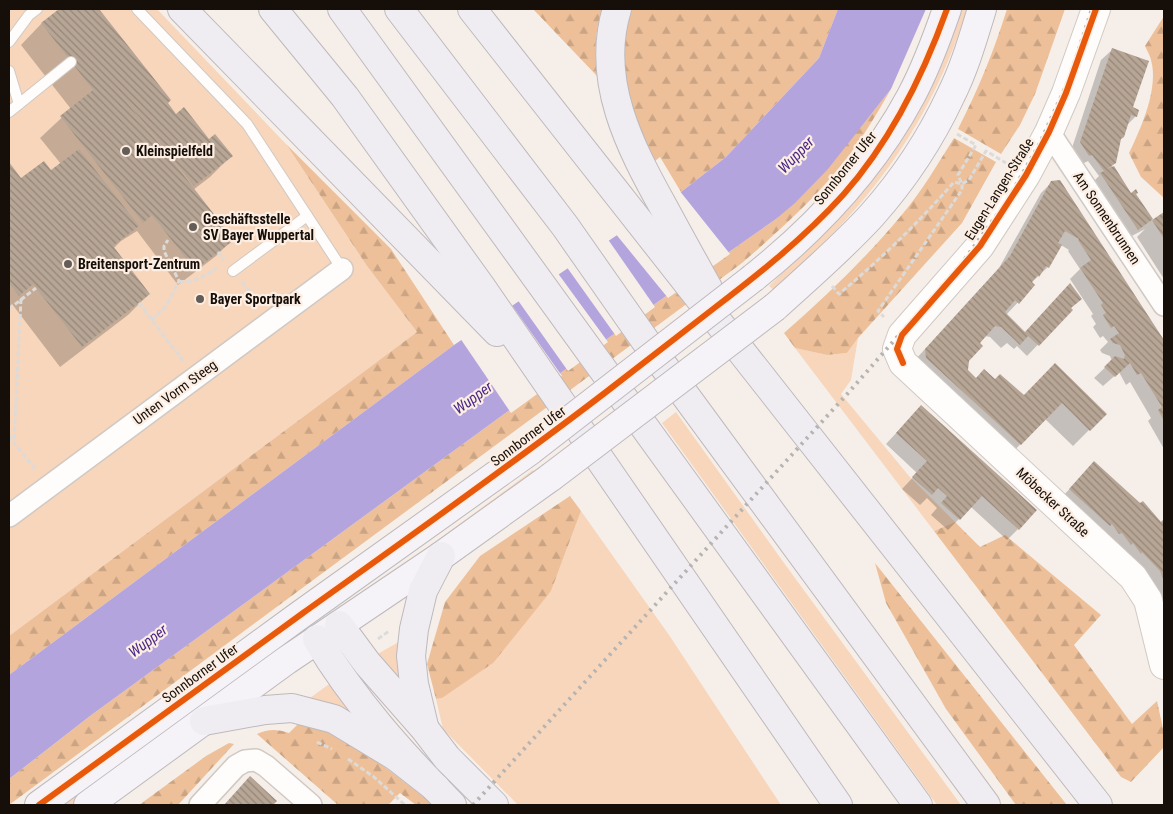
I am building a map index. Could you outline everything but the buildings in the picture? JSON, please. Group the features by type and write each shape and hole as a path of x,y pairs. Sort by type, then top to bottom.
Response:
{"highway":[{"path":"182,9 473,294 546,382 838,805"},
{"path":"273,9 345,97 473,294"},
{"path":"342,9 918,805"},
{"path":"399,9 565,226 649,346 986,805"},
{"path":"472,9 614,190 709,301"},
{"path":"616,9 612,23 610,45 610,70 614,94 625,128 643,169 709,301 746,357 1098,805"},
{"path":"424,728 414,684 411,656 414,629 423,591 441,556"},
{"path":"328,632 367,663 424,728 447,758 494,805"},
{"path":"328,632 335,669 382,729 444,797"},
{"path":"204,720 266,710 292,708 334,719 395,756 444,797"}],"main road":[{"name":"Sonnborner Ufer","path":"39,805 531,450 753,278 795,243 844,194 869,163 911,96 932,52 947,9"},
{"path":"88,805 287,660 441,556 551,477 775,307 872,215 917,156 952,93 965,63 982,9"},
{"path":"310,608 328,632"}],"street":[{"name":"Eugen-Langen-Straße","path":"902,335 980,246 1009,203 1049,132 1066,93 1096,9"},
{"name":"Am Sonnenbrunnen","path":"1049,132 1164,305"},
{"name":"Unten Vorm Steeg","path":"9,516 342,270"},
{"name":"Möbecker Straße","path":"902,335 897,349 903,363 1134,577 1148,600 1164,664"},
{"path":"200,805 236,766 245,761 256,760 266,766 311,805"}],"lane":[{"path":"9,42 29,15 37,9"},
{"path":"137,9 247,124 342,270"},
{"path":"9,112 71,62"},
{"path":"9,71 19,104"},
{"path":"233,271 307,216"}],"path":[{"path":"902,335 878,311 962,190 962,184 958,175 976,145 958,135"},
{"path":"816,270 839,294 882,258 926,214 954,182 962,184 969,180 986,151 999,158"},
{"path":"168,240 164,246 164,251 179,280 186,282 197,280 226,262"},
{"path":"218,252 272,321"},
{"path":"152,320 166,306 179,280"},
{"path":"9,309 36,288"},
{"path":"14,443 21,299"},
{"path":"139,303 196,377"},
{"path":"9,436 48,486"}],"shaded area":[{"name":"Bayer Sportpark","path":"9,9 157,9 286,144 367,266 417,332 9,636"},
{"path":"959,9 967,9 948,62 908,138 875,185 847,218 817,250 774,290 769,286 855,200 876,172"},
{"path":"858,338 851,380 841,394 909,476 955,522 934,531 795,348 827,355 847,353"},
{"path":"676,412 961,805 937,805 662,423"},
{"path":"533,470 536,474 381,582"},
{"path":"581,511 669,635 781,805 518,805 443,729 436,699 442,698 551,591"},
{"path":"404,639 407,694 374,656"},
{"path":"283,642 287,648 71,805 61,805"},
{"path":"332,682 363,718 303,703"}],"green space":[{"path":"533,9 603,9 597,34 597,76"},
{"path":"632,9 838,9 819,58 726,157 681,192 660,157 655,161 637,125 626,79 624,57 625,34"},
{"path":"1007,9 1065,9 1035,94 1020,125 1001,154 958,129 985,70"},
{"path":"1164,16 1164,198 1141,177 1129,153 1148,108 1153,83 1151,60 1145,46"},
{"path":"891,89 864,134 823,187 801,210 742,263 9,805 9,779 90,716 659,301 776,219 861,127"},
{"path":"954,138 996,162 962,223 858,338 847,353 827,355 795,348 784,333 844,277 887,233 908,208"},
{"path":"286,144 391,249 454,345 9,675 9,636 417,332 367,266"},
{"path":"570,496 581,511 551,591 493,663 442,698 436,699 427,664 445,602 480,556"},
{"path":"955,522 980,547 1005,535 1101,615 1074,645 1132,724 1157,701 1164,733 1164,747 1131,782 1121,777 934,531"},
{"path":"875,563 1067,805 1016,805 946,709 886,603"},
{"path":"300,722 340,735 434,805 416,805 400,793 388,805 338,805 257,734 273,730 289,733"},
{"path":"229,743 234,744 178,805 139,805 206,756"}],"water":[{"name":"Wupper","path":"838,9 926,9 891,89 828,169 795,203 776,219 659,301 90,716 9,779 9,675 454,345 681,192 726,157 819,58"}],"pier":[{"path":"679,190 730,254 668,298 615,233"},
{"path":"607,238 655,307 616,336 566,266"},
{"path":"557,272 608,342 568,371 517,299"},
{"path":"511,304 562,376 511,413 460,338"}],"railway":[{"path":"473,805 849,392 962,263 1007,201 1040,143 1069,79 1092,9"}],"cycle path":[{"path":"39,805 456,504 606,392 781,255 843,195 876,153 891,130 916,83 947,9"},
{"path":"903,363 897,349 902,335 980,246 1026,175 1049,132 1066,93 1096,9"}],"place":[{"name":"Kleinspielfeld","path":"126,151"},
{"name":"Geschäftsstelle SV Bayer Wuppertal","path":"193,227"},
{"name":"Breitensport-Zentrum","path":"68,264"},
{"name":"Bayer Sportpark","path":"200,299"}]}
